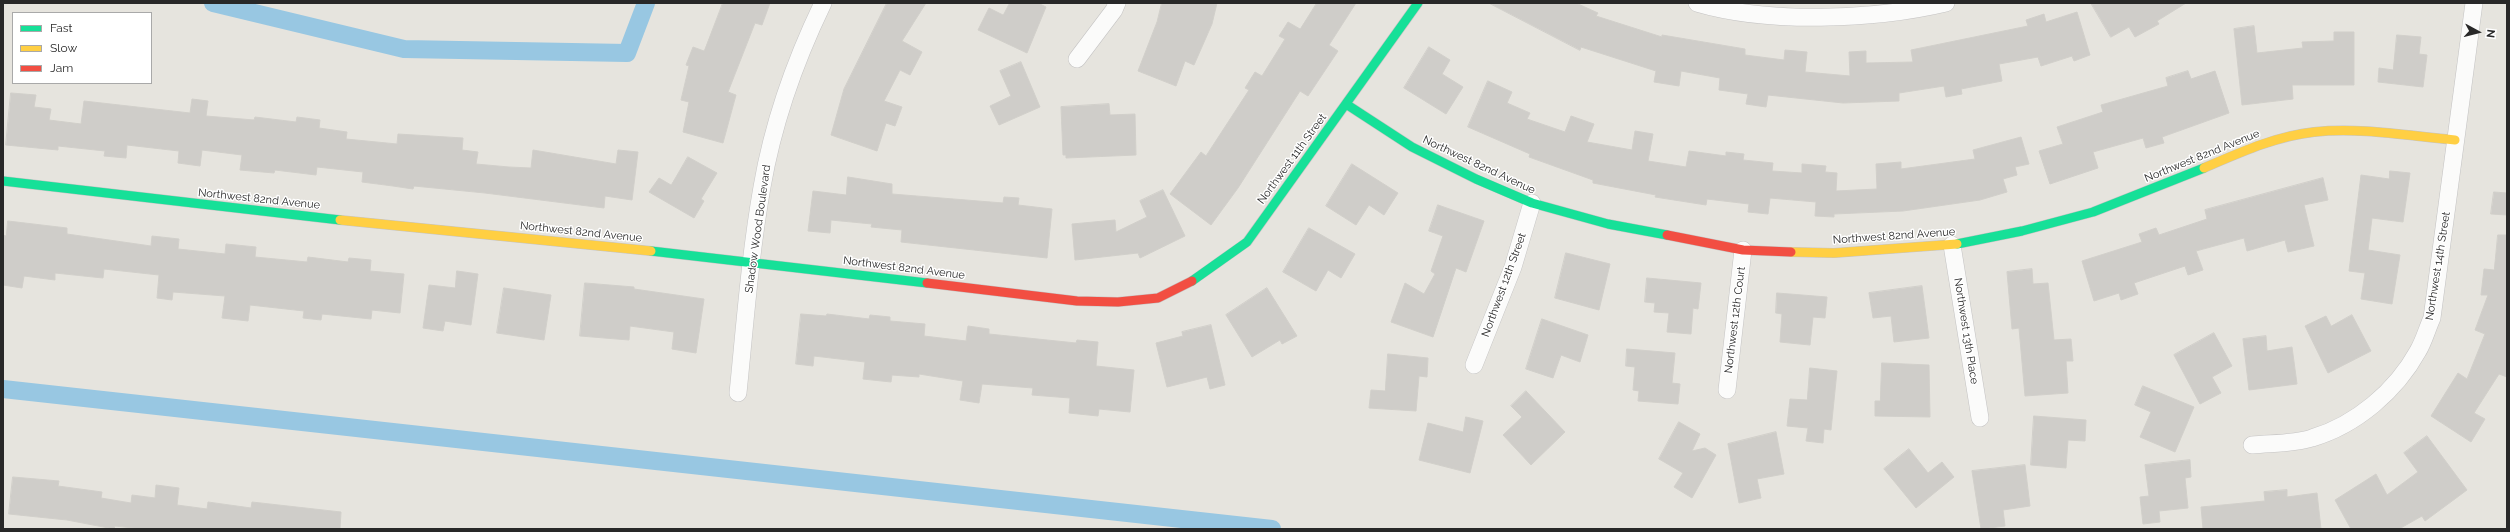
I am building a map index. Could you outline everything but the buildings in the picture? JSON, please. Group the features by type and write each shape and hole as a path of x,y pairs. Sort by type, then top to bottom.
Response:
{"street":[{"name":"Shadow Wood Boulevard","path":"738,393 752,261 762,186 777,123 802,48 823,3"},
{"path":"1077,59 1114,10 1117,3"},
{"name":"Northwest 11th Street","path":"1158,298 1200,278 1248,242 1418,3"},
{"path":"1697,3 1711,7 1786,16 1856,15 1924,8 1946,3"},
{"name":"Northwest 14th Street","path":"2252,445 2312,439 2340,427 2367,410 2394,385 2418,351 2432,318 2474,3"},
{"name":"Northwest 82nd Avenue","path":"1346,104 1412,147 1476,179 1532,203 1608,224 1743,250 1834,253 1952,244 2022,230 2093,212 2265,143 2314,132 2361,131 2455,140"},
{"name":"Northwest 82nd Avenue","path":"3,182 258,212 752,261 1077,301 1118,302 1158,298"},
{"name":"Northwest 12th Street","path":"1474,365 1513,267 1532,203"},
{"name":"Northwest 13th Place","path":"1952,244 1980,418"},
{"name":"Northwest 12th Court","path":"1727,390 1743,250"}],"waterway":[{"path":"213,3 404,49 627,53 646,3"},
{"path":"3,389 1272,529"}],"traffic: fast":[{"path":"1192,281 1247,242 1418,3"},
{"path":"1346,104 1412,147 1476,179 1532,203 1608,224 1667,235"},
{"path":"1957,244 2022,231 2093,212 2204,168"},
{"path":"3,181 340,220"},
{"path":"651,251 927,283"}],"traffic: slow":[{"path":"2204,168 2272,141 2314,132 2367,131 2455,140"},
{"path":"340,220 651,251"},
{"path":"1791,252 1834,253 1957,244"}],"traffic: jam":[{"path":"1667,235 1743,250 1791,252"},
{"path":"927,283 1077,301 1118,302 1158,298 1192,281"}]}
